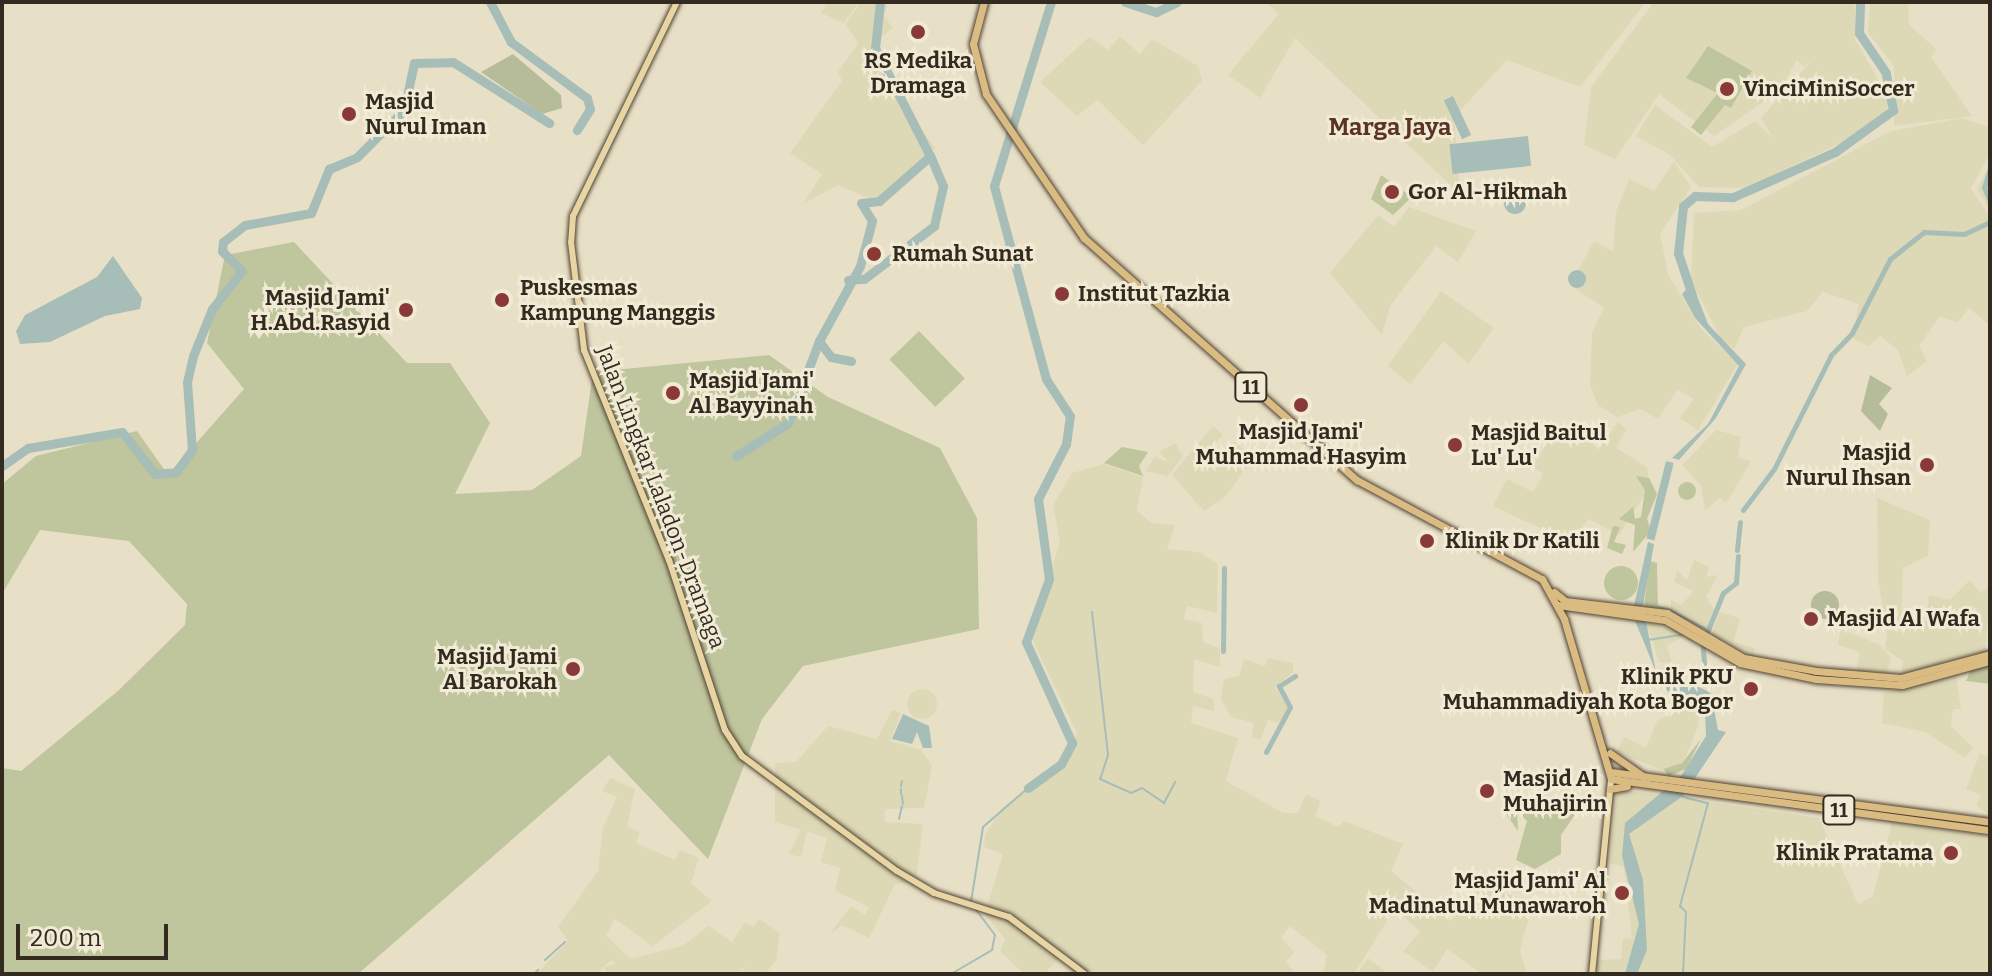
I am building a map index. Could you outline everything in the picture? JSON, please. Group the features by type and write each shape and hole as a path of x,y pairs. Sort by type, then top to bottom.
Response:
{"highway":[{"name":"11","path":"984,2 974,58 994,107 1084,238 1331,460 1542,579 1563,601 1631,613"},
{"name":"11","path":"1542,579 1564,619 1605,746 1611,775"},
{"name":"11","path":"1558,605 1647,613 1703,636 1758,664 1879,686 1990,661"},
{"path":"1564,619 1577,608"},
{"name":"11","path":"1758,664 1888,680 1990,654"},
{"path":"1605,746 1619,765 1660,785"},
{"path":"1611,775 1646,778"},
{"path":"1611,775 1696,789"},
{"path":"1610,789 1660,785"},
{"name":"11","path":"1696,789 1990,822"},
{"name":"11","path":"1696,789 1990,830"}],"main road":[{"name":"Jalan Lingkar Laladon-Dramaga","path":"677,2 571,224 584,350 734,748 897,871 961,903 983,908 1030,929 1085,974"},
{"name":"11","path":"1592,974 1611,775"}],"shaded area":[{"path":"828,2 859,2 844,23 821,13"},
{"path":"861,2 888,2 884,16 893,28 876,41 898,97 935,148 880,203 838,185 803,204 822,174 790,153 842,81 838,72 858,43 846,24"},
{"path":"1266,2 1646,2 1580,87 1507,60 1454,117 1460,194 1295,38 1260,98 1228,75 1279,14"},
{"path":"1654,2 1855,2 1855,39 1891,102 1872,128 1746,188 1699,187 1670,155 1636,136 1655,105 1712,147 1755,121 1773,138 1761,118 1811,61 1803,66 1797,60 1779,91 1714,136 1659,94 1615,159 1584,145 1591,87"},
{"path":"1870,2 1908,2 1909,25 1937,50 1931,57 1972,116 1894,126 1894,66 1868,33"},
{"path":"1120,36 1140,54 1152,39 1198,66 1202,81 1143,145 1098,100 1077,116 1040,82 1089,37 1108,50"},
{"path":"1962,118 1990,128 1990,153 1971,188 1990,217 1990,326 1969,308 1957,323 1940,316 1919,346 1927,361 1907,376 1898,350 1880,336 1868,346 1852,338 1859,304 1823,292 1807,311 1744,327 1734,349 1720,337 1691,280 1694,213 1741,210 1891,131"},
{"path":"1674,162 1691,187 1660,234 1668,274 1701,329 1738,364 1698,430 1680,418 1694,399 1677,390 1658,419 1640,409 1617,417 1598,405 1590,385 1592,332 1604,308 1570,285 1594,241 1613,251 1616,212 1629,179 1654,191"},
{"path":"1990,164 1990,210 1977,189"},
{"path":"1409,207 1476,231 1458,262 1436,246 1390,306 1382,335 1330,273 1378,215 1394,227"},
{"path":"1441,291 1494,328 1468,364 1444,341 1410,384 1388,366"},
{"path":"1618,422 1626,429 1616,448 1647,467 1650,487 1619,535 1589,519 1581,527 1588,534 1555,535 1493,506 1507,479 1533,492 1543,474 1533,466 1556,427 1585,435 1598,450"},
{"path":"1213,426 1223,435 1208,451 1217,460 1235,442 1253,459 1225,497 1204,511 1172,475"},
{"path":"1716,430 1741,437 1738,457 1751,462 1726,503 1720,498 1705,510 1701,485 1682,465"},
{"path":"1175,443 1183,456 1168,476 1145,471 1155,457 1169,462 1159,452"},
{"path":"1104,464 1143,477 1137,510 1151,523 1175,525 1167,549 1199,552 1218,564 1217,613 1187,606 1184,619 1202,623 1203,642 1220,648 1220,667 1194,659 1193,692 1214,699 1214,711 1193,706 1191,723 1238,738 1226,781 1283,813 1298,813 1306,794 1320,801 1316,816 1338,827 1344,821 1403,844 1391,871 1451,921 1481,887 1515,896 1529,917 1520,950 1527,974 1482,974 1447,949 1433,972 1403,951 1420,932 1395,908 1354,974 1323,974 1327,955 1290,926 1281,938 1294,952 1286,962 1295,974 1078,974 1061,956 1044,974 1024,974 1000,951 1005,939 985,914 1003,854 984,847 985,835 1002,808 1063,765 1077,733 1031,637 1060,542 1053,505 1072,473"},
{"path":"1877,498 1930,520 1928,556 1903,568 1901,630 1887,628 1878,580"},
{"path":"1694,560 1709,567 1706,577 1718,575 1706,597 1715,611 1706,629 1671,610 1671,600 1682,605 1693,591 1674,582 1677,570 1687,580"},
{"path":"1970,580 1981,593 1990,586 1985,654 1901,676 1903,661 1885,649 1887,630 1905,632 1905,623 1927,615 1929,595 1950,600"},
{"path":"1719,612 1740,618 1734,642 1755,648 1753,657 1712,634"},
{"path":"1646,622 1687,635 1667,645 1672,663 1659,662"},
{"path":"1841,629 1880,645 1891,658 1885,677 1856,673 1860,652 1838,645"},
{"path":"1268,658 1293,663 1293,672 1275,687 1288,706 1284,715 1279,723 1268,720 1260,740 1252,737 1254,723 1231,717 1221,699 1224,679 1239,676 1244,659 1265,666"},
{"path":"1956,676 1961,709 1953,709 1951,726 1973,748 1965,758 1925,732 1882,723 1884,693"},
{"path":"922,689 933,693 937,704 933,715 922,719 911,715 907,704 911,693"},
{"path":"1684,707 1698,712 1699,724 1684,761 1667,772 1617,752 1624,737 1646,748 1657,721"},
{"path":"892,710 901,713 890,741 921,750 932,766 924,808 885,809 885,822 923,824 916,882 895,884 869,938 842,925 829,935 851,906 865,915 869,907 835,891 840,868 821,862 827,838 807,831 801,857 789,854 801,830 775,822 775,763 796,762 828,726 877,739"},
{"path":"1980,753 1990,757 1990,814 1976,806 1981,795 1966,789"},
{"path":"610,778 635,789 627,826 640,832 636,843 675,860 680,850 699,858 691,883 712,901 653,946 615,919 606,935 630,959 682,946 709,926 732,942 745,922 754,927 759,919 780,933 776,961 765,974 741,974 747,965 737,974 607,974 604,967 597,974 536,974 568,941 558,927 598,871 603,827 617,797 602,791"},
{"path":"1617,789 1819,818 1858,904 1873,896 1892,822 1990,836 1990,974 1597,974 1598,960 1621,959 1623,939 1632,938 1624,867 1610,863"},
{"path":"1368,958 1389,974 1357,974"}],"green space":[{"name":"VinciMiniSoccer","path":"1708,46 1752,71 1731,108 1725,105 1701,135 1691,127 1718,93 1686,78"},
{"path":"513,54 561,95 562,108 542,114 481,72"},
{"name":"Gor Al-Hikmah","path":"1381,175 1412,197 1393,215 1371,199"},
{"path":"294,242 407,363 450,363 490,423 455,494 532,490 581,456 593,372 769,355 828,397 940,448 977,518 979,629 803,666 762,719 708,859 609,755 358,974 2,974 2,768 21,771 119,690 185,625 187,604 129,541 40,530 2,594 2,484 36,456 137,431 168,475 244,389 207,343 225,255"},
{"path":"919,331 965,378 935,407 890,359"},
{"path":"1870,375 1892,388 1879,404 1888,414 1880,431 1861,411"},
{"path":"1122,447 1148,452 1139,466 1143,476 1104,463"},
{"path":"1636,476 1649,478 1657,494 1647,519 1651,531 1633,552 1635,525 1619,519 1633,507 1635,519 1641,517 1645,490"},
{"path":"1687,482 1696,491 1687,500 1678,491"},
{"path":"1613,526 1620,527 1614,542 1626,545 1622,554 1607,548"},
{"path":"1650,561 1657,563 1658,610 1644,607"},
{"path":"1621,566 1633,571 1638,583 1633,595 1621,600 1609,595 1604,583 1609,571"},
{"path":"1825,591 1835,595 1839,605 1835,615 1825,619 1815,615 1811,605 1815,595"},
{"path":"1990,664 1990,684 1966,681 1971,669"},
{"path":"1701,739 1686,769 1668,776 1664,769 1682,763"},
{"path":"1516,793 1551,811 1556,804 1555,813 1576,813 1561,835 1561,854 1535,869 1516,860 1527,821 1517,811 1518,831 1504,811"}],"water":[{"path":"1453,96 1471,135 1462,139 1444,100"},
{"path":"1528,136 1531,166 1453,174 1449,144"},
{"path":"1511,192 1519,192 1526,203 1519,214 1511,214 1504,207 1504,199"},
{"path":"113,256 142,298 140,309 105,316 50,342 20,344 16,331 25,315 97,277"},
{"path":"1577,270 1586,279 1577,288 1568,279"},
{"path":"1692,283 1708,324 1746,364 1716,418 1679,460 1672,458 1708,424 1739,366 1695,318 1682,294"},
{"path":"1666,461 1674,463 1654,541 1647,539"},
{"path":"1648,542 1654,544 1643,606 1634,606"},
{"path":"1635,621 1646,621 1656,672 1643,640"},
{"path":"1663,668 1711,693 1718,730 1726,732 1683,796 1629,834 1643,880 1647,950 1637,974 1625,974 1639,924 1622,856 1625,823 1681,776 1706,736 1705,710 1670,695 1657,674"},
{"path":"903,714 929,726 932,748 923,748 917,732 912,744 892,739"}],"waterway":[{"path":"490,2 511,42 587,98 590,109 577,130"},
{"path":"851,361 831,357 819,341 860,266 872,221 861,203 879,201 930,156 875,48 880,2"},
{"path":"1028,788 1061,764 1072,743 1026,642 1049,579 1038,499 1066,444 1070,416 1046,379 994,186 1051,2"},
{"path":"1125,2 1156,12 1177,2"},
{"path":"1692,295 1678,253 1683,206 1695,196 1733,197 1835,152 1893,110 1886,73 1859,33 1860,2"},
{"path":"2,466 28,448 122,432 155,474 176,472 192,450 187,382 193,356 212,309 242,271 222,251 223,242 245,225 311,213 329,169 357,157 404,110 414,63 453,62 549,123"},
{"path":"848,280 864,279 934,226 943,186 930,156"},
{"path":"1990,169 1984,187 1990,201"},
{"path":"1743,510 1774,469 1831,355 1852,333 1890,259 1924,232 1964,234 1990,222"},
{"path":"736,456 788,423 819,341"},
{"path":"1737,550 1740,522"},
{"path":"1708,630 1723,593 1736,583 1738,556"},
{"path":"1223,651 1224,568"},
{"path":"1659,607 1666,609"},
{"path":"1668,609 1708,630"},
{"path":"1092,612 1108,755 1100,779 1131,793 1142,788 1164,803 1175,782"},
{"path":"1648,640 1685,634"},
{"path":"1702,639 1705,673"},
{"path":"1266,752 1290,707 1279,686 1295,676"},
{"path":"901,786 902,781"},
{"path":"971,902 983,827 1028,788"},
{"path":"901,789 901,794"},
{"path":"902,796 903,804"},
{"path":"1679,796 1708,803 1680,906 1686,912 1683,974"},
{"path":"899,819 902,806"},
{"path":"951,974 992,950 995,935 975,908"},
{"path":"545,960 565,942"},
{"path":"534,974 538,970"}],"place":[{"name":"RS Medika Dramaga","path":"918,32"},
{"name":"VinciMiniSoccer","path":"1727,89"},
{"name":"Masjid Nurul Iman","path":"349,114"},
{"name":"Gor Al-Hikmah","path":"1392,192"},
{"name":"Rumah Sunat","path":"874,254"},
{"name":"Institut Tazkia","path":"1062,294"},
{"name":"Puskesmas Kampung Manggis","path":"502,300"},
{"name":"Masjid Jami' H.Abd.Rasyid","path":"406,310"},
{"name":"Masjid Jami' Al Bayyinah","path":"673,393"},
{"name":"Masjid Jami' Muhammad Hasyim","path":"1301,405"},
{"name":"Masjid Baitul Lu' Lu'","path":"1455,445"},
{"name":"Masjid Nurul Ihsan","path":"1927,465"},
{"name":"Klinik Dr Katili","path":"1427,541"},
{"name":"Masjid Al Wafa","path":"1811,619"},
{"name":"Masjid Jami Al Barokah","path":"573,669"},
{"name":"Klinik PKU Muhammadiyah Kota Bogor","path":"1751,689"},
{"name":"Masjid Al Muhajirin","path":"1487,791"},
{"name":"Klinik Pratama","path":"1951,853"},
{"name":"Masjid Jami' Al Madinatul Munawaroh","path":"1622,893"}],"district":[{"name":"Marga Jaya","path":"1390,128"}]}
